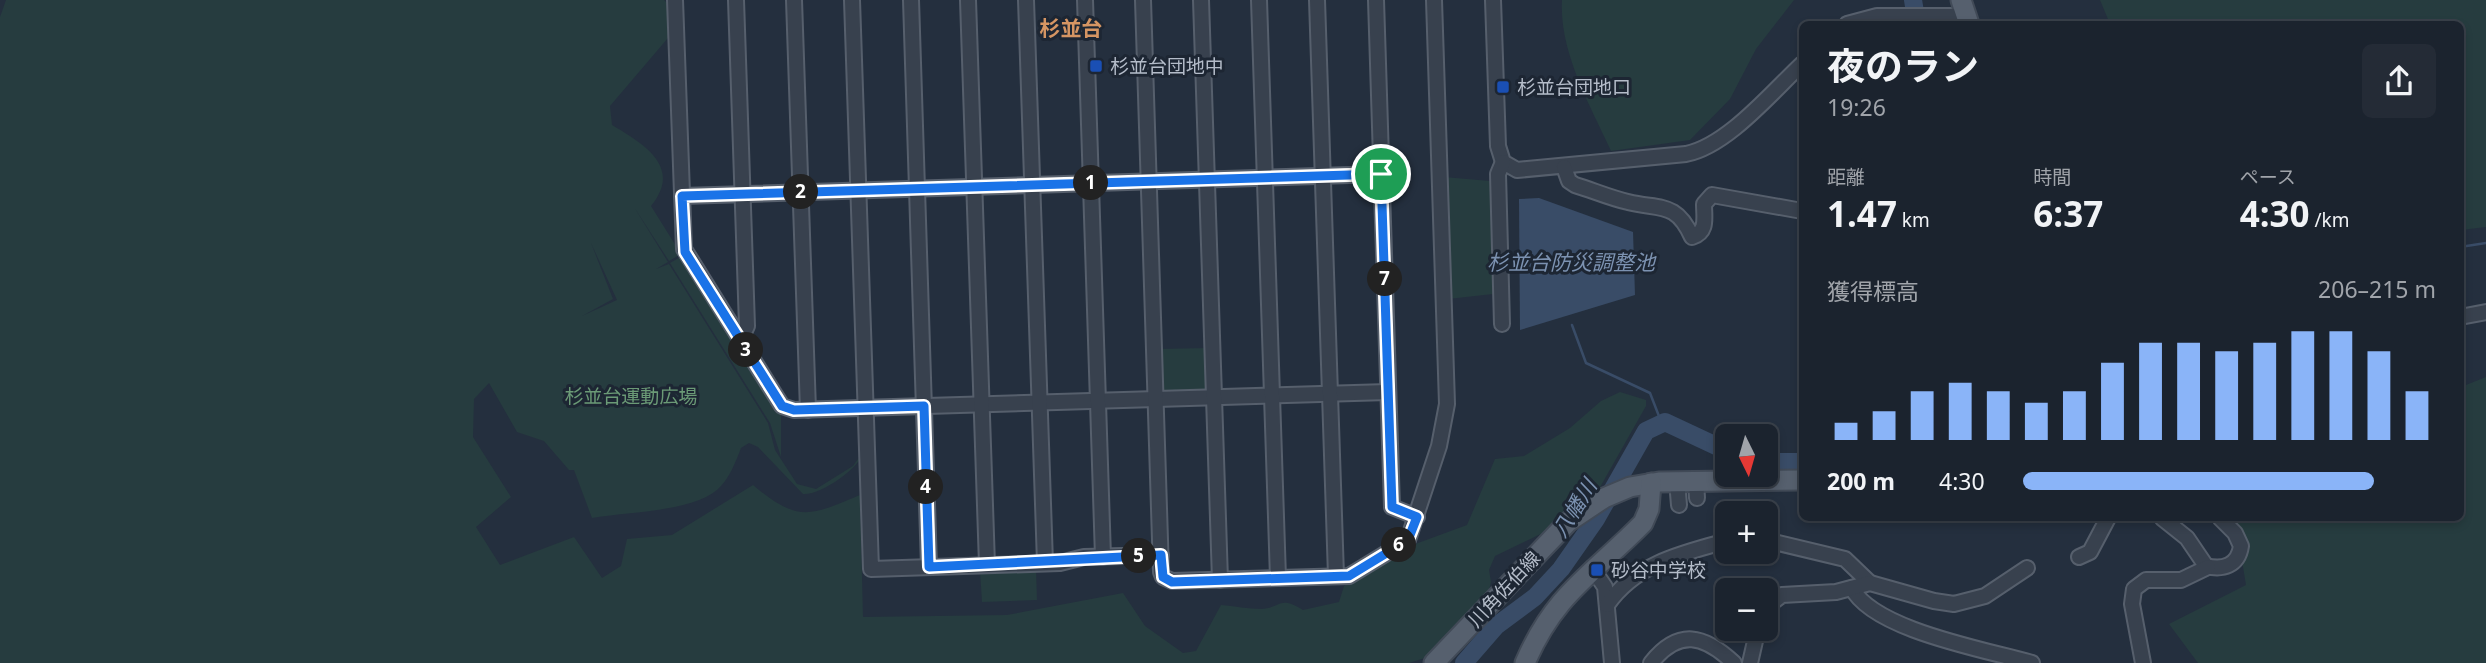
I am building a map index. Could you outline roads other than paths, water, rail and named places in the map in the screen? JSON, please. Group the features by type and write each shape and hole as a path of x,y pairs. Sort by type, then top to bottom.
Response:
{"main road":[{"name":"川角佐伯線","path":"1434,663 1557,532 1583,510 1630,487 1651,483 1690,487 1799,480"},
{"path":"1525,663 1535,640 1565,595 1643,523 1649,509 1651,483"}],"street":[{"path":"675,0 685,252 782,406 808,410 1388,392"},
{"path":"736,0 747,326 740,341"},
{"path":"794,0 808,410"},
{"path":"852,0 870,569 1045,563 1161,555"},
{"path":"911,0 929,567"},
{"path":"968,0 987,565"},
{"path":"1026,0 1045,563"},
{"path":"1085,0 1103,557"},
{"path":"1143,0 1161,572 1167,580 1351,575 1408,540 1441,439 1447,404 1434,0"},
{"path":"1201,0 1220,580"},
{"path":"1259,0 1278,578"},
{"path":"1317,0 1336,576"},
{"path":"1376,0 1392,507 1417,517"},
{"path":"1493,0 1498,146 1503,162 1498,174 1502,324"},
{"path":"1855,21 1869,16 1962,14"},
{"path":"1503,162 1517,170 1686,154 1705,149 1722,138 1799,67"},
{"path":"1563,167 1569,181 1575,184 1629,202 1665,206 1678,214 1692,237 1699,235 1704,227 1704,204 1712,195 1799,211"},
{"path":"682,196 1381,174"},
{"path":"2464,316 2486,312"},
{"path":"1679,505 1690,487"},
{"path":"2079,557 2090,552 2106,521"},
{"path":"2166,521 2187,538 2208,567"},
{"path":"2143,663 2132,604 2134,589 2146,580 2181,580 2208,567 2224,568 2236,560 2240,554 2239,540 2223,521"},
{"path":"1778,543 1845,559 1870,583 1954,604 1985,596 2027,568"},
{"path":"1608,605 1622,587 1664,559 1715,544"},
{"path":"1592,568 1605,587 1608,605 1607,635 1612,663"},
{"path":"1778,598 1782,595 1836,592 1870,583"},
{"path":"1852,588 1864,603 1896,624 2032,663"},
{"path":"1651,663 1671,643 1687,638 1720,650 1734,663"},
{"path":"1750,663 1755,641"}],"water":[{"name":"杉並台防災調整池","path":"1539,198 1633,232 1635,295 1520,330 1519,199"}],"waterway":[{"name":"八幡川","path":"1913,0 1916,21"},
{"path":"2464,246 2486,243"},
{"path":"1572,325 1586,363 1650,393 1662,424"},
{"name":"八幡川","path":"1464,663 1496,626 1535,597 1561,569 1596,519 1646,431 1665,422 1715,445"},
{"name":"八幡川","path":"1778,462 1799,462"}],"place":[{"name":"杉並台団地中","path":"1096,66"},
{"name":"杉並台団地口","path":"1503,87"},
{"name":"砂谷中学校","path":"1597,570"}],"district":[{"name":"杉並台","path":"1071,28"}],"park label":[{"name":"杉並台運動広場","path":"631,396"}]}
